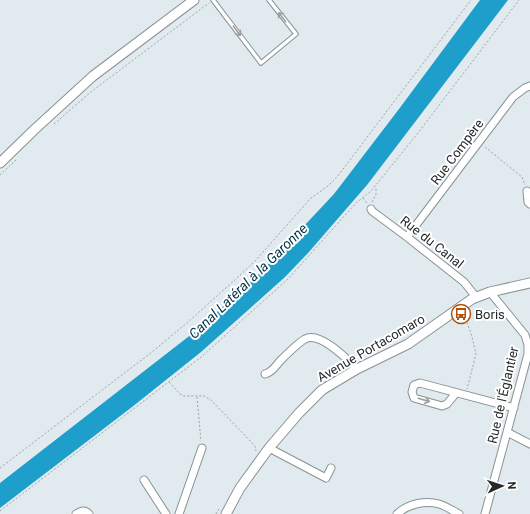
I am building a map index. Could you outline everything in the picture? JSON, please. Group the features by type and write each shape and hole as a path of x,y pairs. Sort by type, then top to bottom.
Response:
{"street":[{"path":"0,163 94,76 194,0"},
{"name":"Rue Compère","path":"407,237 513,97 530,86"},
{"path":"527,191 528,202 530,204"},
{"name":"Rue du Canal","path":"371,208 372,212 407,237 464,282 476,297"},
{"name":"Avenue Portacomaro","path":"226,514 240,488 269,448 299,413 322,390 357,369 408,344 476,297 490,292 530,284"},
{"name":"Rue de l'Églantier","path":"485,514 514,408 529,345 525,335 490,292"},
{"path":"265,374 270,373 281,360 305,339 313,337 324,341 357,369"},
{"path":"456,392 447,404 442,406 414,398 412,392 414,385 420,383 456,392 514,408"},
{"path":"507,432 530,444"},
{"path":"179,514 202,448"},
{"path":"269,448 326,478 331,468"},
{"path":"144,480 166,514"},
{"path":"397,514 402,509 409,506 429,502 441,505 459,514"},
{"path":"76,514 86,511 89,514"}],"lane":[{"path":"213,0 261,62 296,34 269,0"}],"path":[{"path":"51,126 92,91 213,0"},
{"path":"0,468 152,352 236,279 312,198 337,177 471,0"},
{"path":"0,511 200,358 288,280 356,203 371,191 418,133 519,0"},
{"path":"479,142 522,177 527,191"},
{"path":"0,175 17,159"},
{"path":"371,208 371,204 377,190 375,186"},
{"path":"460,308 465,316 476,354 465,395"},
{"path":"169,382 176,391 184,396 204,396 211,400 255,446 256,452"},
{"path":"197,395 202,448"}],"water":[{"path":"480,0 508,0 367,185 308,253 285,277 201,352 0,508 0,483 197,330 259,274 334,194"}],"place":[{"name":"Boris","path":"461,314"}],"water label":[{"name":"Canal Latéral à la Garonne","path":"248,281"}]}
